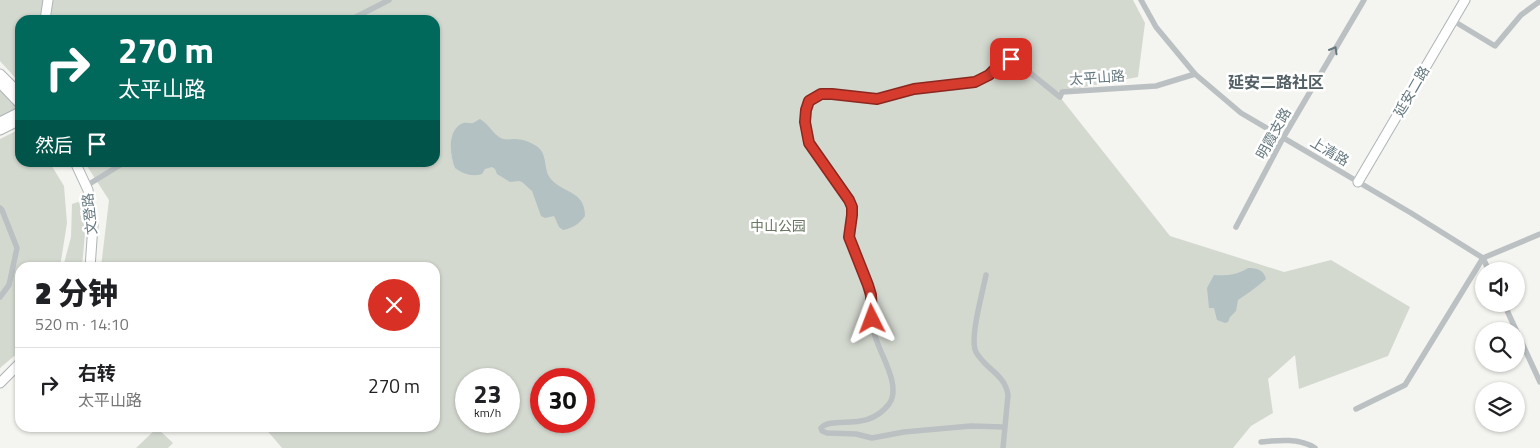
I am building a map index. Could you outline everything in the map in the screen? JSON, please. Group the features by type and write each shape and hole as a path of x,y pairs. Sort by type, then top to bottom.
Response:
{"street":[{"path":"46,15 48,0"},
{"path":"360,15 389,0"},
{"name":"上清路","path":"1141,0 1156,27 1195,74 1241,113 1483,258"},
{"name":"明霞支路","path":"1236,227 1284,138 1364,0"},
{"name":"延安二路","path":"1358,182 1465,0"},
{"path":"1452,20 1496,46 1521,15 1540,2"},
{"name":"太平山路","path":"1004,427 971,426 904,432 872,438 856,434 827,433 822,431 821,428 825,424 860,422 871,419 890,402 894,393 892,382 875,337 868,285 849,237 852,207 809,143 805,122 809,101 821,94 877,99 914,89 975,82 989,75 1007,59 1011,59 1024,68 1060,97 1062,92 1156,86 1195,74"},
{"path":"0,74 15,89"},
{"path":"0,83 15,99"},
{"path":"0,122 15,114"},
{"path":"0,130 15,122"},
{"name":"文登路","path":"77,167 86,186 93,225 90,262"},
{"path":"86,186 117,167"},
{"path":"0,208 17,248 9,285 0,297"},
{"path":"1356,409 1405,385 1483,258 1540,234"},
{"path":"1483,258 1485,262"},
{"path":"986,275 974,336 975,350 981,360 1000,376 1007,387 1004,448"},
{"path":"1508,312 1540,382"},
{"path":"0,383 15,368"},
{"path":"1261,442 1279,440 1306,442 1315,448"}],"green space":[{"path":"0,0 45,0 43,15 15,15 15,78 0,61"},
{"name":"中山公园","path":"50,0 1133,0 1145,23 1138,77 1056,92 1170,236 1284,272 1331,260 1410,307 1388,356 1299,389 1295,355 1268,379 1273,413 1251,426 1233,448 282,448 268,432 440,432 440,262 102,262 109,200 88,167 440,167 440,15 52,15"},
{"path":"0,89 15,105 15,111 0,119"},
{"path":"15,132 15,167 52,167 64,186 67,223 61,262 15,262 15,355 0,368 0,139"},
{"path":"78,202 83,205 85,233 82,262 64,262 71,237 72,204"},
{"path":"153,432 161,432 173,443 168,448 136,448"}],"shaded area":[{"path":"480,119 500,137 525,141 540,149 550,178 581,201 585,216 573,227 563,230 559,227 554,216 545,218 541,216 532,191 522,182 510,182 497,174 492,167 485,169 482,174 475,175 464,173 455,168 451,150 453,132 461,124 473,123"},
{"path":"1248,268 1260,270 1264,273 1266,279 1238,300 1236,311 1228,322 1225,323 1217,320 1214,308 1209,308 1207,288 1214,275 1231,274"}],"district":[{"name":"延安二路社区","path":"1276,82"}],"route":[{"path":"872,319 871,295 849,237 852,207 809,143 806,134 806,110 809,101 821,94 877,99 914,89 975,82 989,75 1003,61 1011,59"}]}
